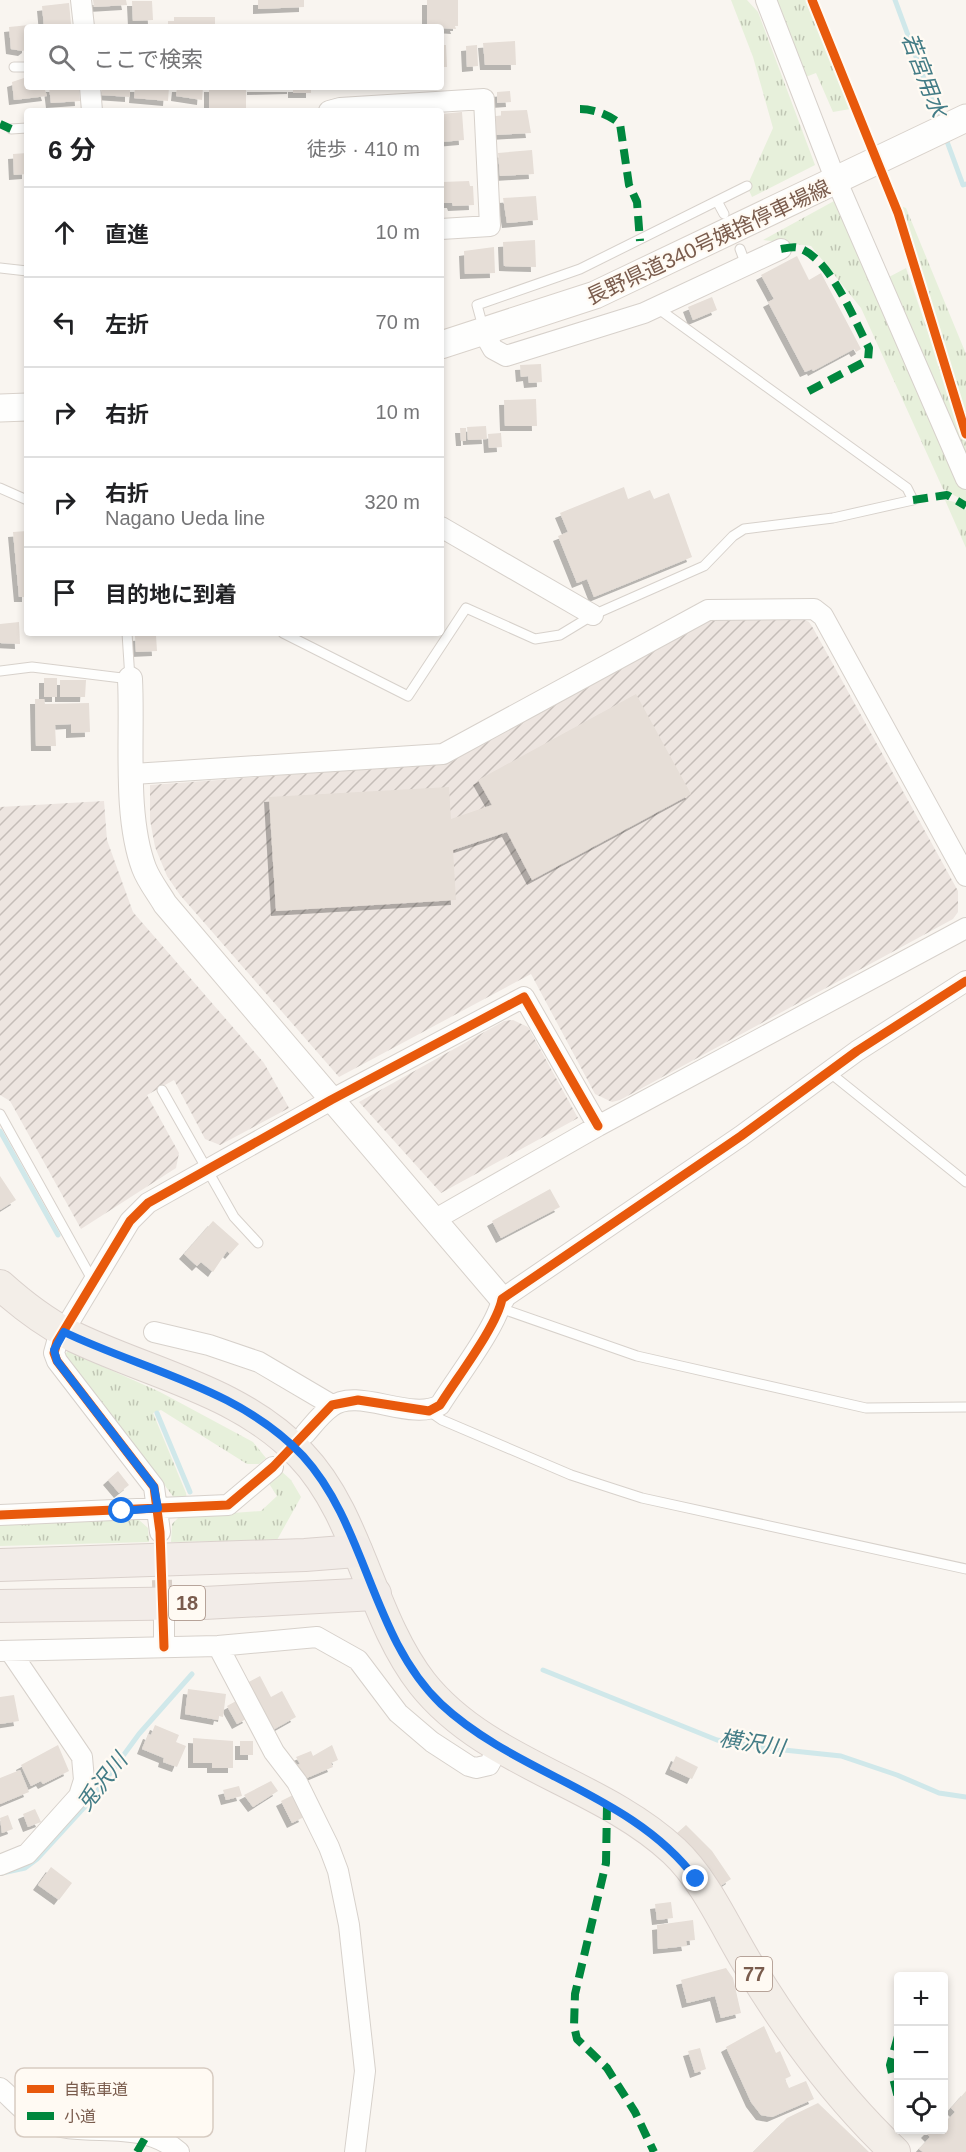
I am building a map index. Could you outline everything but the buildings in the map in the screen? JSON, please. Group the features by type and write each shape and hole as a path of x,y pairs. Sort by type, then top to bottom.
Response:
{"highway":[{"name":"18","path":"0,1565 305,1556 356,1551"},
{"name":"18","path":"0,1606 204,1603 375,1594"}],"main road":[{"name":"長野県道340号姨捨停車場線","path":"444,344 595,296 966,118"},
{"path":"0,408 24,407"},
{"name":"77","path":"0,1285 33,1312 64,1332 200,1388 234,1405 274,1431 303,1457 315,1472 339,1513 392,1635 425,1685 441,1704 499,1746 607,1805 641,1826 675,1852 696,1879 770,1999 812,2060 863,2120 895,2152"}],"street":[{"path":"81,0 84,24"},
{"path":"765,0 843,179 966,479"},
{"path":"90,90 92,108"},
{"path":"340,108 484,99 490,226 444,229"},
{"path":"484,333 493,349 506,356 656,308 743,257 781,249"},
{"path":"444,529 593,615"},
{"path":"133,774 443,754 708,610 814,609 823,616 966,876"},
{"path":"130,679 137,839 144,868 152,883 165,904 434,1220 501,1303"},
{"path":"434,1220 598,1126 966,928"},
{"path":"305,1434 333,1405 358,1400 429,1411 440,1405 501,1303 741,1136 893,1026 966,981"},
{"path":"160,1532 154,1487 54,1356 55,1347 93,1281 130,1221 148,1203 331,1100 524,997 598,1126"},
{"path":"154,1332 209,1345 259,1362 333,1405"},
{"path":"0,1515 228,1505 273,1467"},
{"path":"164,1620 164,1647"},
{"path":"5,1651 218,1646 317,1637 358,1660 398,1713 432,1742 469,1766 477,1768 489,1765 499,1746"},
{"path":"218,1646 274,1752 297,1782 329,1847 338,1871 349,1925 365,2071 356,2152"},
{"path":"0,1865 13,1862 27,1854 79,1796 84,1780 82,1757 5,1651"},
{"path":"0,2088 15,2101"},
{"path":"151,2137 179,2152"}],"lane":[{"path":"14,67 24,67"},
{"path":"11,129 24,128"},
{"path":"484,333 477,305 580,269 747,186"},
{"path":"717,201 724,214"},
{"path":"0,268 24,271"},
{"path":"289,636 408,696 466,608 535,639 560,635 593,615 704,566 733,536 744,529 833,518 913,500 907,488 898,481 656,308"},
{"path":"0,488 24,499"},
{"path":"0,671 32,667 130,679 127,636"},
{"path":"829,1072 966,1182"},
{"path":"162,1090 234,1217 258,1244"},
{"path":"0,1114 93,1281"},
{"path":"501,1303 574,1336 637,1356 866,1408 966,1407"},
{"path":"429,1411 442,1420 571,1475 642,1498 966,1569"}],"shaded area":[{"path":"799,617 809,622 813,628 958,891 958,912 953,919 620,1100 612,1102 595,1094 531,974 339,1077 180,895 167,876 155,847 150,820 150,785 447,763 710,619"},
{"path":"104,801 107,840 133,912 264,1063 289,1108 220,1145 205,1139 174,1080 147,1095 179,1153 176,1168 81,1229 10,1101 0,1095 0,807"},
{"path":"513,1020 528,1027 578,1118 441,1193 359,1102 504,1021"}],"green space":[{"path":"731,0 747,0 758,12 815,165 752,197 747,186 773,128 753,57"},
{"path":"776,0 806,0 850,109 833,112 816,73 803,78"},
{"path":"834,201 855,240 966,491 966,502 943,489 861,308 811,246 763,240"},
{"path":"900,206 906,208 966,354 966,416"},
{"path":"906,268 966,443 966,459 889,277"},
{"path":"945,500 955,502 966,510 966,548"},
{"path":"68,1351 160,1392 253,1442 266,1458 259,1464 247,1464 161,1410 153,1413 186,1493 187,1499 175,1499 65,1354"},
{"path":"280,1470 291,1480 301,1497 277,1540 171,1542 172,1524 179,1517 261,1511 277,1496 268,1482"},
{"path":"138,1519 148,1528 149,1542 0,1546 0,1523"}],"waterway":[{"name":"若宮用水","path":"895,0 940,122"},
{"name":"若宮用水","path":"945,136 963,185 966,184"},
{"name":"兎沢川","path":"0,1131 58,1235"},
{"name":"兎沢川","path":"157,1413 190,1492"},
{"name":"横沢川","path":"543,1670 717,1740 841,1756 897,1775 939,1793 966,1797"},
{"name":"兎沢川","path":"2,1873 25,1868 37,1859 90,1801 139,1734 192,1674"}],"tunnel":[{"path":"161,1550 163,1614"}],"marked path":[{"path":"580,109 602,113 620,124 629,185 637,202 640,241"},
{"path":"0,124 11,129"},
{"path":"781,249 799,248 811,254 821,264 849,307 869,348 868,360 807,392"},
{"path":"913,500 947,495 966,506"},
{"path":"607,1805 606,1863 575,1994 574,2026 577,2039 607,2068 635,2112 654,2152"},
{"path":"894,2050 890,2065 894,2082"},
{"path":"137,2152 146,2137"}],"cycle path":[{"path":"812,0 898,213 966,434"},
{"path":"0,1515 228,1505 273,1467 332,1405 358,1400 429,1411 440,1405 484,1338 499,1310 502,1299 741,1136 857,1051 966,981"},
{"path":"164,1647 160,1532 154,1487 57,1361 54,1353 57,1342 130,1221 148,1203 331,1100 524,997 598,1126"}],"route":[{"path":"122,1511 158,1508 157,1495 154,1487 54,1356 57,1342 64,1332 121,1358 200,1388 256,1418 290,1444 315,1472 327,1491 339,1513 392,1635 413,1671 441,1704 499,1746 641,1826 675,1852 696,1879"}]}
